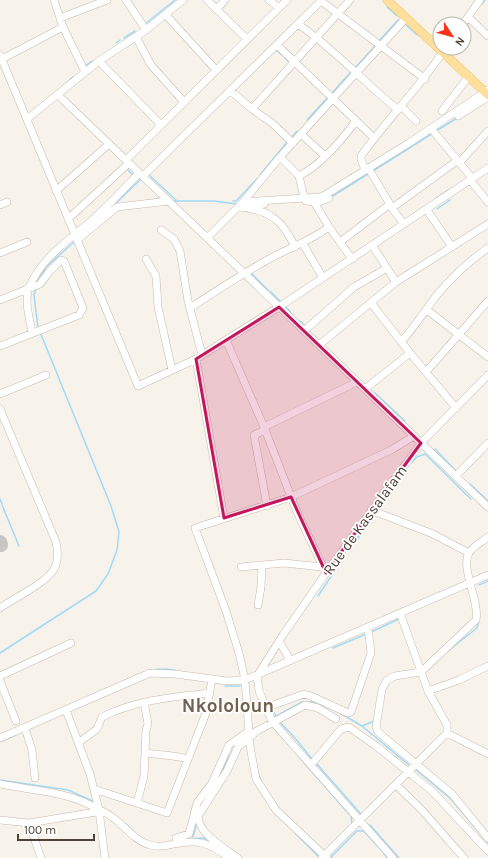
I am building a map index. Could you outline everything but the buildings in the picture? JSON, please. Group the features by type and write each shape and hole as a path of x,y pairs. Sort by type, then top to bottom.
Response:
{"main road":[{"path":"387,0 432,39"},
{"path":"451,56 488,94"}],"street":[{"path":"54,0 60,18 85,72"},
{"path":"60,18 107,0"},
{"path":"126,0 146,30"},
{"path":"27,119 99,61 146,30 183,0"},
{"path":"208,0 247,39"},
{"path":"217,9 225,0"},
{"path":"269,0 279,8"},
{"path":"68,219 287,0"},
{"path":"252,108 292,66 350,0"},
{"path":"76,237 101,211 231,91 321,1 337,15 382,45 425,79"},
{"path":"469,16 477,1"},
{"path":"166,15 216,70"},
{"path":"207,238 242,206 280,157 406,18"},
{"path":"472,21 488,36"},
{"path":"298,24 316,37 356,73 416,121"},
{"path":"64,27 1,57 137,386 199,357 279,307 488,168"},
{"path":"136,37 154,68 184,102"},
{"path":"277,45 374,138"},
{"path":"404,224 368,171 361,159 361,156 374,138 425,79 441,56"},
{"path":"99,61 161,125"},
{"path":"442,111 469,76"},
{"path":"231,91 272,123 293,143"},
{"path":"242,206 325,195 434,132 488,94"},
{"path":"242,206 282,200 319,202 328,198 488,94"},
{"path":"58,95 487,505"},
{"path":"299,176 308,171 325,156 356,121"},
{"path":"340,242 459,161 488,131"},
{"path":"434,132 459,161 488,202"},
{"path":"301,134 325,156"},
{"path":"56,191 109,144"},
{"path":"280,157 299,176 304,197"},
{"path":"36,332 27,306 30,288 37,271 46,261 117,207 169,201"},
{"path":"0,205 7,202"},
{"path":"314,202 329,227 352,259"},
{"path":"242,206 263,211 276,218 284,227 295,247"},
{"path":"427,210 452,247"},
{"path":"319,345 396,282 488,224"},
{"path":"190,308 244,273 303,244 329,227"},
{"path":"161,230 174,239 180,250 199,357 224,518"},
{"path":"0,253 27,242"},
{"path":"303,244 323,278"},
{"path":"372,245 396,282"},
{"path":"401,342 450,280 488,248"},
{"path":"146,259 156,276 158,307 172,370"},
{"path":"0,300 40,284 59,261 64,261 83,308 79,315 0,346"},
{"path":"304,331 354,287 387,268"},
{"path":"426,372 488,301"},
{"path":"371,303 401,342 456,408"},
{"path":"427,310 488,357"},
{"path":"226,340 265,428 291,497 326,573"},
{"path":"365,389 410,353"},
{"name":"Rue de Kassalafam","path":"257,676 279,641 326,573 421,443 488,375"},
{"path":"0,394 46,376"},
{"path":"267,506 254,435 357,382"},
{"path":"0,409 56,542 58,552 57,561 50,574 0,608"},
{"path":"414,436 391,450 291,497 195,528 235,638 245,680 249,730 256,779 267,799 324,857 447,733"},
{"path":"456,476 488,443"},
{"path":"371,510 440,537 469,553"},
{"path":"487,836 452,794 378,732 376,727 382,689 387,680 395,676 421,672 476,620 477,609 470,583 466,559 469,553 488,537"},
{"path":"241,567 284,563 322,566"},
{"path":"258,605 262,564"},
{"path":"0,738 150,674 175,674 234,681 245,680 257,676 290,660 488,575"},
{"path":"400,613 428,691 446,725 447,733"},
{"path":"265,708 304,694 348,713 351,712 371,653 368,627"},
{"path":"279,641 290,660"},
{"path":"0,676 71,643"},
{"path":"428,691 460,680 488,666"},
{"path":"257,676 259,691 271,720 393,858"},
{"path":"94,789 167,813 206,713 212,679"},
{"path":"0,681 16,721"},
{"path":"78,743 98,730 102,717 120,708 157,698 210,693"},
{"path":"137,803 144,776 146,730 148,724 144,702"},
{"path":"176,838 189,834 197,804 212,782 229,745 249,730 305,705 318,708 336,719"},
{"path":"66,710 90,774 94,789 99,810 105,858"},
{"path":"311,766 341,729 349,727 359,733 439,798 488,851"},
{"path":"25,728 32,750 35,778"},
{"path":"238,858 205,832 201,826 198,816 227,771 238,747 249,730"},
{"path":"447,733 488,754"},
{"path":"145,753 169,756 174,755 188,759"},
{"path":"0,784 67,796 90,804 105,812 138,839 150,845 167,846 196,841 215,848 228,858"},
{"path":"396,785 421,809 464,858"},
{"path":"0,820 29,823 99,810"},
{"path":"29,823 41,858"}],"highlighted area":[{"path":"279,307 421,443 326,573 291,497 224,518 196,359"}],"waterway":[{"path":"145,24 175,0"},
{"path":"482,4 485,0"},
{"path":"387,7 397,16"},
{"path":"379,41 398,20"},
{"path":"406,25 417,35"},
{"path":"124,38 135,31"},
{"path":"116,43 120,40"},
{"path":"355,68 375,46"},
{"path":"276,50 282,55"},
{"path":"285,58 290,63"},
{"path":"85,66 92,61"},
{"path":"331,94 351,72"},
{"path":"65,84 73,77"},
{"path":"307,120 328,97"},
{"path":"436,131 457,118"},
{"path":"291,138 297,131"},
{"path":"373,171 433,133"},
{"path":"260,175 288,141"},
{"path":"126,168 133,175"},
{"path":"148,174 176,200"},
{"path":"331,197 368,174"},
{"path":"114,205 141,179"},
{"path":"233,201 236,201 257,179"},
{"path":"435,199 452,188"},
{"path":"437,209 450,200"},
{"path":"173,201 214,201 236,204"},
{"path":"38,281 46,267 74,242"},
{"path":"251,273 268,290"},
{"path":"36,289 34,295 38,328"},
{"path":"270,291 281,302"},
{"path":"286,307 293,315"},
{"path":"300,321 306,327"},
{"path":"0,653 96,591 108,574 117,550 119,532 111,506 40,332"},
{"path":"375,393 405,421"},
{"path":"435,449 457,472"},
{"path":"412,462 417,457 425,454 471,499"},
{"path":"391,492 400,480"},
{"path":"470,484 488,501"},
{"path":"0,499 2,504"},
{"path":"2,505 19,546"},
{"path":"378,511 381,506"},
{"path":"367,527 376,514"},
{"path":"355,543 365,528"},
{"path":"336,570 343,559"},
{"path":"318,596 332,575"},
{"path":"479,585 488,581"},
{"path":"371,632 399,619"},
{"path":"449,650 477,628 479,621"},
{"path":"333,648 366,634"},
{"path":"152,670 161,669"},
{"path":"163,669 175,670"},
{"path":"225,686 240,686"},
{"path":"273,718 302,702 317,702"},
{"path":"272,708 276,716"},
{"path":"340,713 362,726 410,766"},
{"path":"362,726 374,721"},
{"path":"280,722 294,737"},
{"path":"2,741 16,735"},
{"path":"295,738 312,759"},
{"path":"221,775 229,754"},
{"path":"300,758 349,814"},
{"path":"316,763 361,814"},
{"path":"415,769 451,799 488,843"},
{"path":"258,773 262,783"},
{"path":"0,780 68,790 95,802"},
{"path":"199,808 207,796"},
{"path":"276,804 281,811"},
{"path":"351,815 352,825"},
{"path":"193,837 197,822"},
{"path":"126,824 134,832"},
{"path":"370,825 399,858"},
{"path":"332,858 331,857 357,831 364,831 382,851"},
{"path":"296,834 320,858"},
{"path":"185,839 204,838 209,841"},
{"path":"384,854 388,858"}],"district":[{"name":"Nkololoun","path":"228,705"}]}
